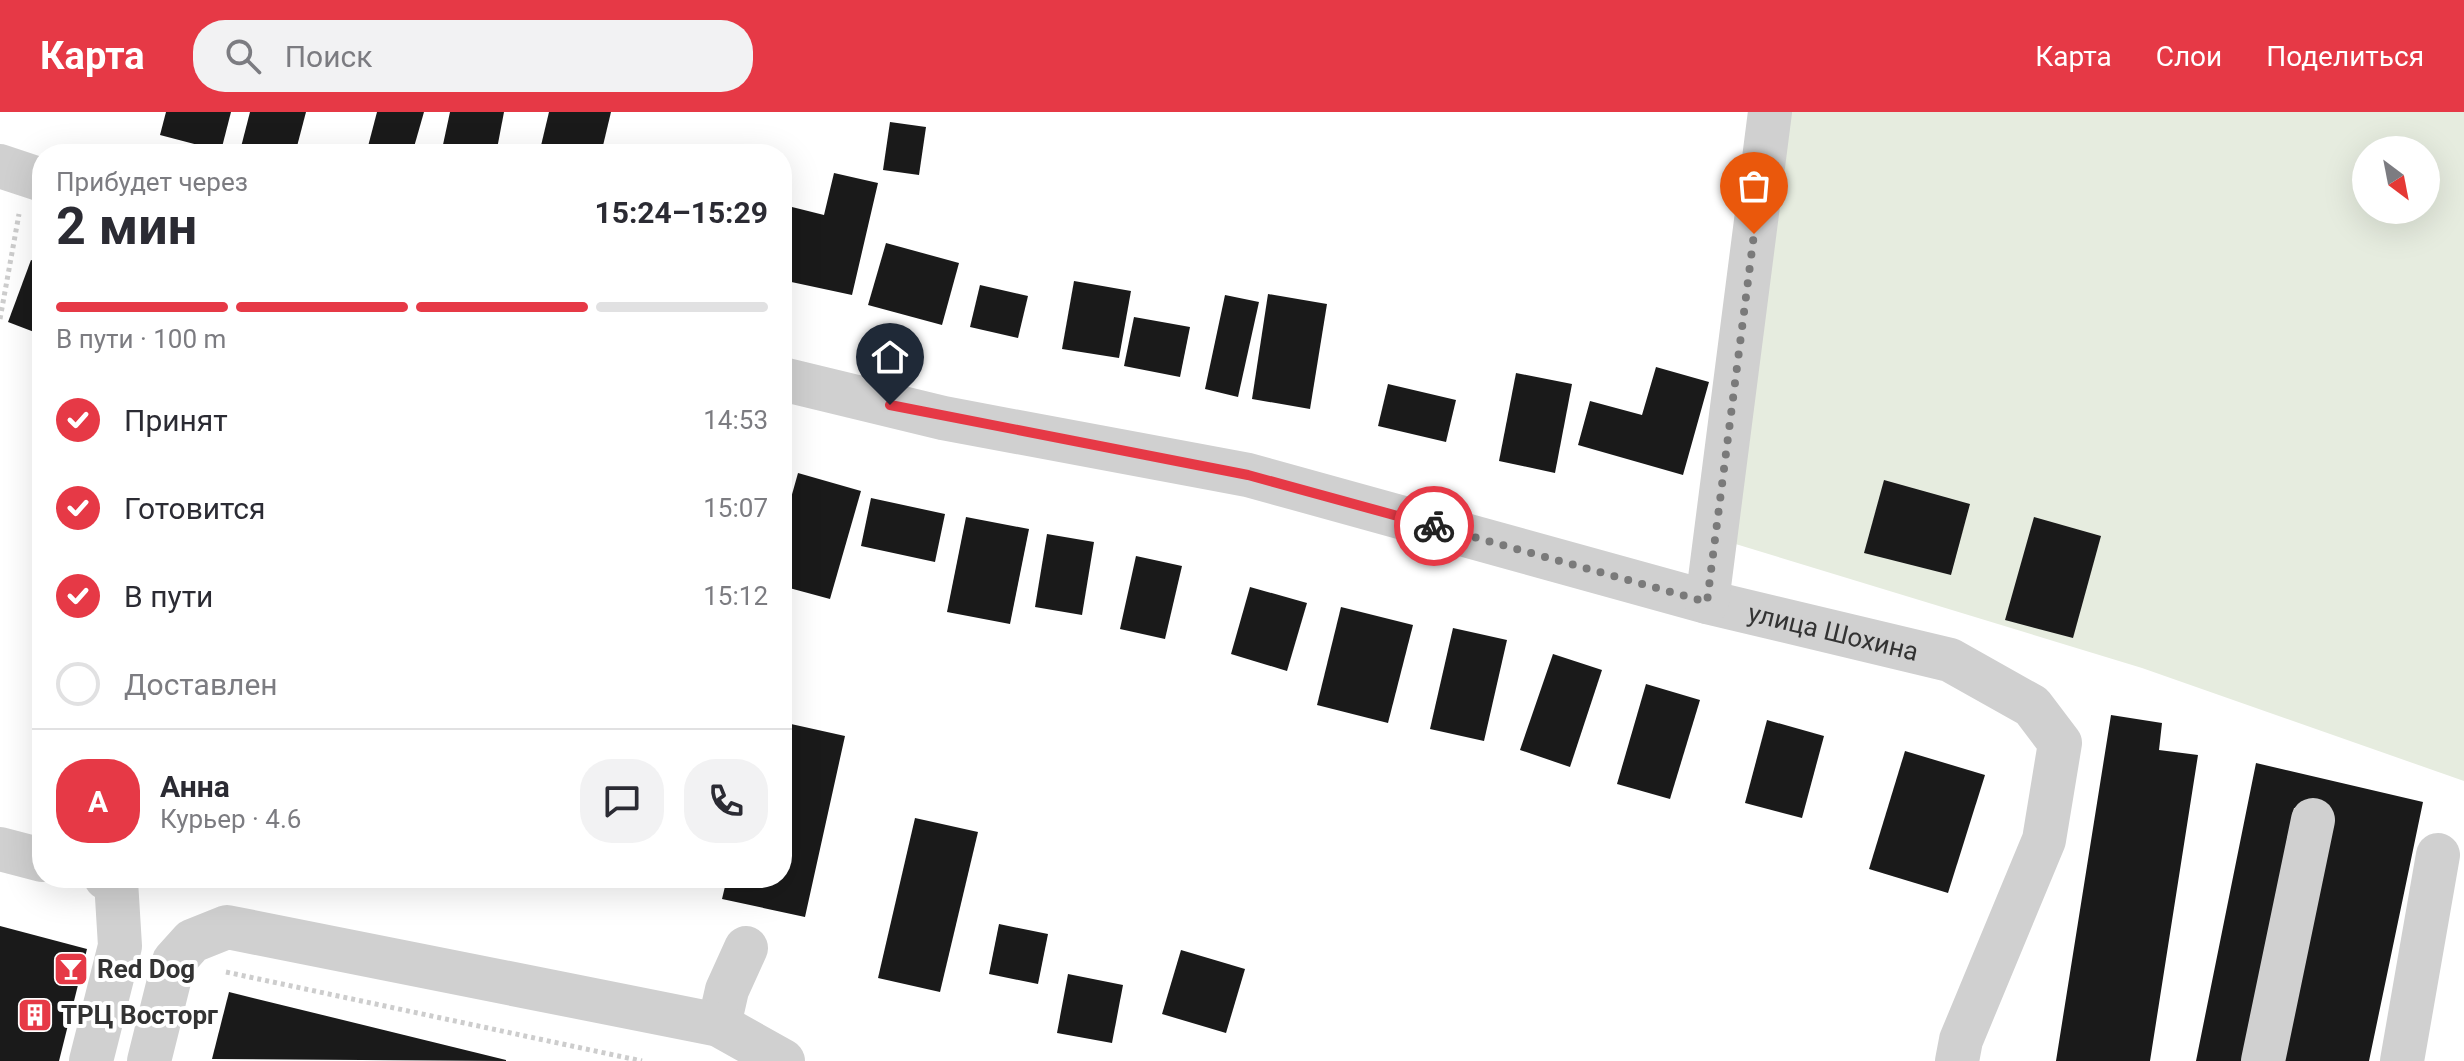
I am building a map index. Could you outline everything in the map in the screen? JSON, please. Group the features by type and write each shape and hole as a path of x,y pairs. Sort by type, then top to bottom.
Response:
{"street":[{"path":"1707,602 1770,112"},
{"name":"улица Шохина","path":"792,381 943,418 1248,475 1707,602 1950,660 2032,706 2060,743 2044,840 1961,1040 1957,1061"},
{"path":"2263,1061 2313,820"},
{"path":"0,849 32,857"},
{"path":"2402,1061 2438,855"},
{"path":"91,1061 120,946 116,888"},
{"path":"149,1061 174,961 192,941 227,927 719,1025 783,1061"},
{"path":"719,1025 727,990 746,948"}],"path":[{"path":"0,319 23,173"},
{"path":"174,961 642,1061"}],"shaded area":[{"path":"1780,112 2464,112 2464,781 2142,668 1729,542"}],"building":[{"path":"166,112 231,112 223,144 194,144 160,135"},
{"path":"250,112 306,112 298,144 242,144"},
{"path":"377,112 424,112 415,144 369,144"},
{"path":"450,112 504,112 498,144 443,144"},
{"path":"549,112 611,112 603,144 541,144"},
{"path":"890,122 926,127 919,175 883,170"},
{"path":"834,173 878,183 852,295 792,282 792,207 824,215"},
{"path":"886,243 959,263 942,325 868,305"},
{"path":"31,260 32,260 32,331 8,322"},
{"path":"1074,281 1131,291 1119,358 1062,349"},
{"path":"980,285 1028,296 1018,338 970,327"},
{"path":"1268,294 1327,304 1310,409 1252,399"},
{"path":"1225,295 1259,302 1238,397 1205,389"},
{"path":"1134,317 1190,327 1180,377 1124,366"},
{"path":"1656,367 1709,382 1683,475 1578,445 1590,401 1642,415"},
{"path":"1516,373 1572,384 1555,473 1499,461"},
{"path":"1388,384 1456,400 1446,442 1378,426"},
{"path":"798,473 861,491 830,599 792,589 792,494"},
{"path":"1884,480 1970,504 1951,575 1864,553"},
{"path":"871,498 945,514 935,562 861,546"},
{"path":"966,517 1029,529 1010,624 947,612"},
{"path":"2034,517 2101,536 2073,638 2005,620"},
{"path":"1047,534 1094,542 1082,615 1035,607"},
{"path":"1136,556 1182,566 1165,639 1120,629"},
{"path":"1250,587 1307,603 1287,671 1231,654"},
{"path":"1341,607 1413,625 1388,723 1317,705"},
{"path":"1453,628 1507,640 1484,741 1430,729"},
{"path":"1553,654 1602,670 1570,767 1520,750"},
{"path":"1646,684 1700,700 1670,799 1617,784"},
{"path":"2111,715 2162,723 2159,750 2198,755 2150,1061 2056,1061"},
{"path":"1767,720 1824,736 1802,818 1745,803"},
{"path":"792,724 845,736 805,917 722,899 725,888 792,888"},
{"path":"1905,751 1985,775 1948,893 1869,869"},
{"path":"2256,763 2423,802 2369,1061 2284,1061 2328,815 2294,808 2244,1061 2196,1061"},
{"path":"915,818 978,832 940,992 878,978"},
{"path":"999,924 1048,934 1038,984 989,974"},
{"name":"ТРЦ Восторг","path":"0,926 87,949 59,1061 0,1061"},
{"path":"1181,950 1245,969 1226,1033 1162,1014"},
{"path":"1068,974 1123,985 1112,1043 1057,1033"},
{"path":"229,992 506,1060 506,1061 212,1059"}],"way so far":[{"path":"1434,526 1707,602 1754,234"}],"place":[{"name":"Red Dog","path":"71,969"},
{"name":"ТРЦ Восторг","path":"35,1015"}],"route":[{"path":"890,405 943,418 1248,475 1434,526"}]}
